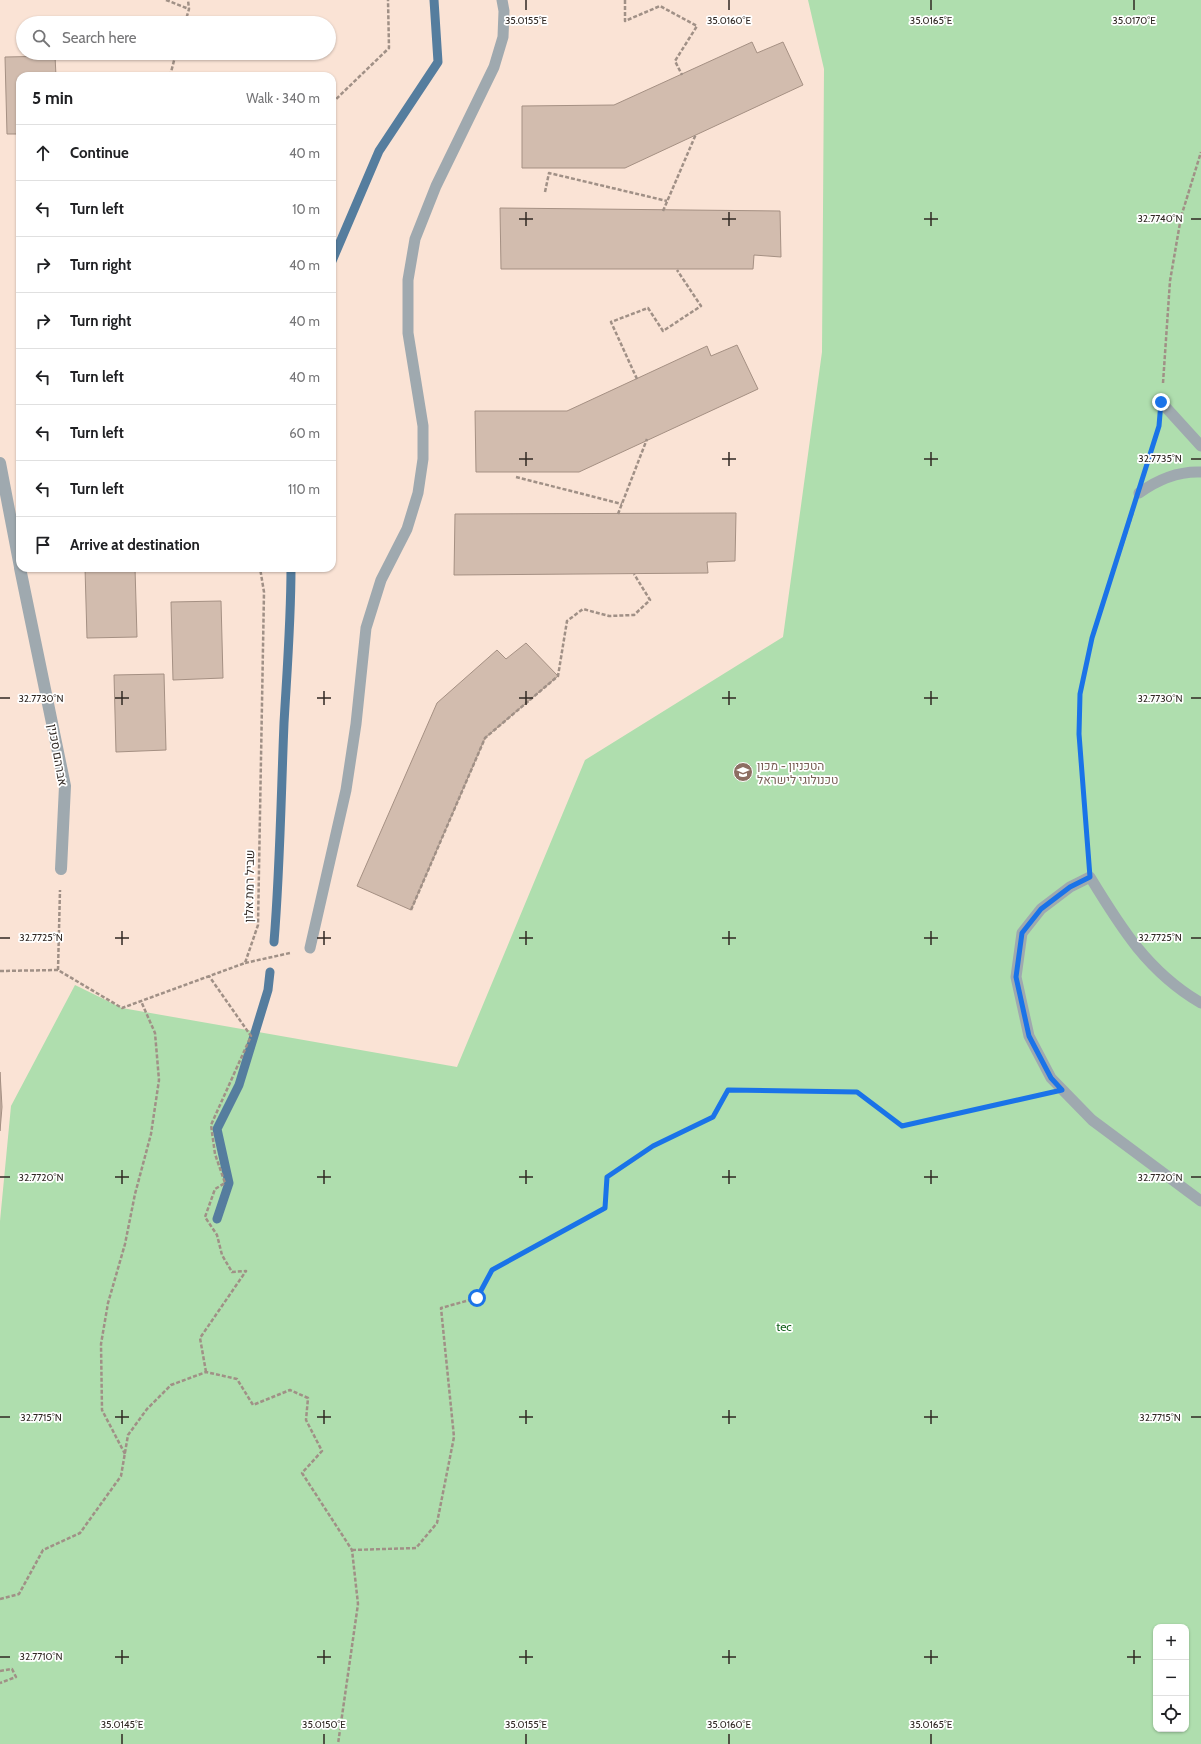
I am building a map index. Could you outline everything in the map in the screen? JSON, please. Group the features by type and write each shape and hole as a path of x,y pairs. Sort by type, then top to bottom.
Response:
{"street":[{"name":"אברהם סכנין","path":"0,463 16,546"},
{"name":"אברהם סכנין","path":"21,572 65,786 61,869"}],"lane":[{"path":"310,948 346,790 356,724 366,628 381,580 407,529 418,493 423,459 423,426 408,326 408,280 415,239 436,186 494,67 502,37 504,11 502,0"},
{"path":"1161,402 1201,446"},
{"path":"1139,493 1153,483 1171,476 1201,472"},
{"path":"1201,1003 1178,990 1146,959 1113,915 1090,877 1070,887 1041,909 1022,933 1016,977 1029,1036 1051,1078 1092,1120 1201,1201"}],"path":[{"path":"166,0 189,9"},
{"path":"187,16 189,9 188,0"},
{"path":"336,99 389,48 388,0"},
{"path":"625,0 625,21 660,6 697,26 675,61 682,75"},
{"path":"171,72 174,60"},
{"path":"663,211 696,134"},
{"path":"1090,877 1079,734 1080,694 1092,638 1159,426 1170,281 1181,217 1201,152"},
{"path":"545,192 549,173 667,201"},
{"path":"637,379 611,322 648,308 663,331 700,306 677,270"},
{"path":"618,514 647,439"},
{"path":"516,477 622,504"},
{"name":"שביל רמת אלון","path":"245,963 258,925 264,592 261,572"},
{"path":"411,910 485,738 558,676 567,621 583,609 609,616 634,615 650,600 634,574"},
{"path":"58,970 61,869"},
{"path":"0,971 58,970 122,1008 245,963 310,948"},
{"path":"206,1372 200,1338 246,1271 232,1272 222,1255 218,1235 205,1217 215,1188 225,1183 215,1154 211,1125 251,1036 209,976"},
{"path":"125,1454 102,1410 101,1344 108,1303 125,1244 135,1194 151,1134 159,1080 155,1033 141,1001"},
{"path":"352,1550 416,1548 436,1523 454,1437 441,1308 477,1298 492,1270 605,1208 607,1177 653,1146 713,1117 728,1090 857,1092 902,1126 1062,1090"},
{"path":"0,1599 19,1594 43,1550 80,1533 121,1476 128,1435 147,1410 170,1384 206,1372 237,1379 253,1405 290,1390 308,1398 306,1420 322,1451 302,1473 352,1550 358,1604 338,1744"},
{"path":"0,1672 12,1669 16,1677 0,1683"}],"green space":[{"name":"tec","path":"808,0 1201,0 1201,1744 0,1744 0,1221 11,1106 75,985 122,1008 457,1067 585,760 783,637 822,352 824,69"}],"building":[{"path":"752,42 757,53 783,42 803,85 625,168 522,168 522,106 614,105"},
{"path":"5,57 16,57 16,60 55,60 56,72 16,72 16,134 7,134"},
{"path":"500,208 780,211 781,257 754,255 753,269 501,269"},
{"path":"737,345 758,389 579,472 476,472 475,411 567,411 707,346 711,356"},
{"path":"736,513 735,561 707,562 708,573 454,575 455,514"},
{"path":"85,572 135,572 137,637 87,638"},
{"path":"221,601 223,678 173,680 171,602"},
{"path":"526,643 558,676 485,738 411,910 357,886 437,703 497,650 506,659"},
{"path":"164,674 166,750 116,752 114,675"},
{"path":"0,1072 2,1107 0,1131"}],"waterway":[{"path":"336,252 379,151 438,62 434,0"},
{"path":"274,942 290,626 291,572"},
{"path":"217,1219 229,1183 217,1129 239,1085 268,990 270,972"}],"place":[{"name":"הטכניון - מכון טכנולוגי לישראל","path":"743,772"}],"route":[{"path":"477,1298 492,1270 605,1208 607,1177 653,1146 713,1117 728,1090 857,1092 902,1126 1062,1090 1051,1078 1029,1036 1016,977 1022,933 1041,909 1070,887 1090,877 1079,734 1080,694 1092,638 1159,426 1161,402"}]}
